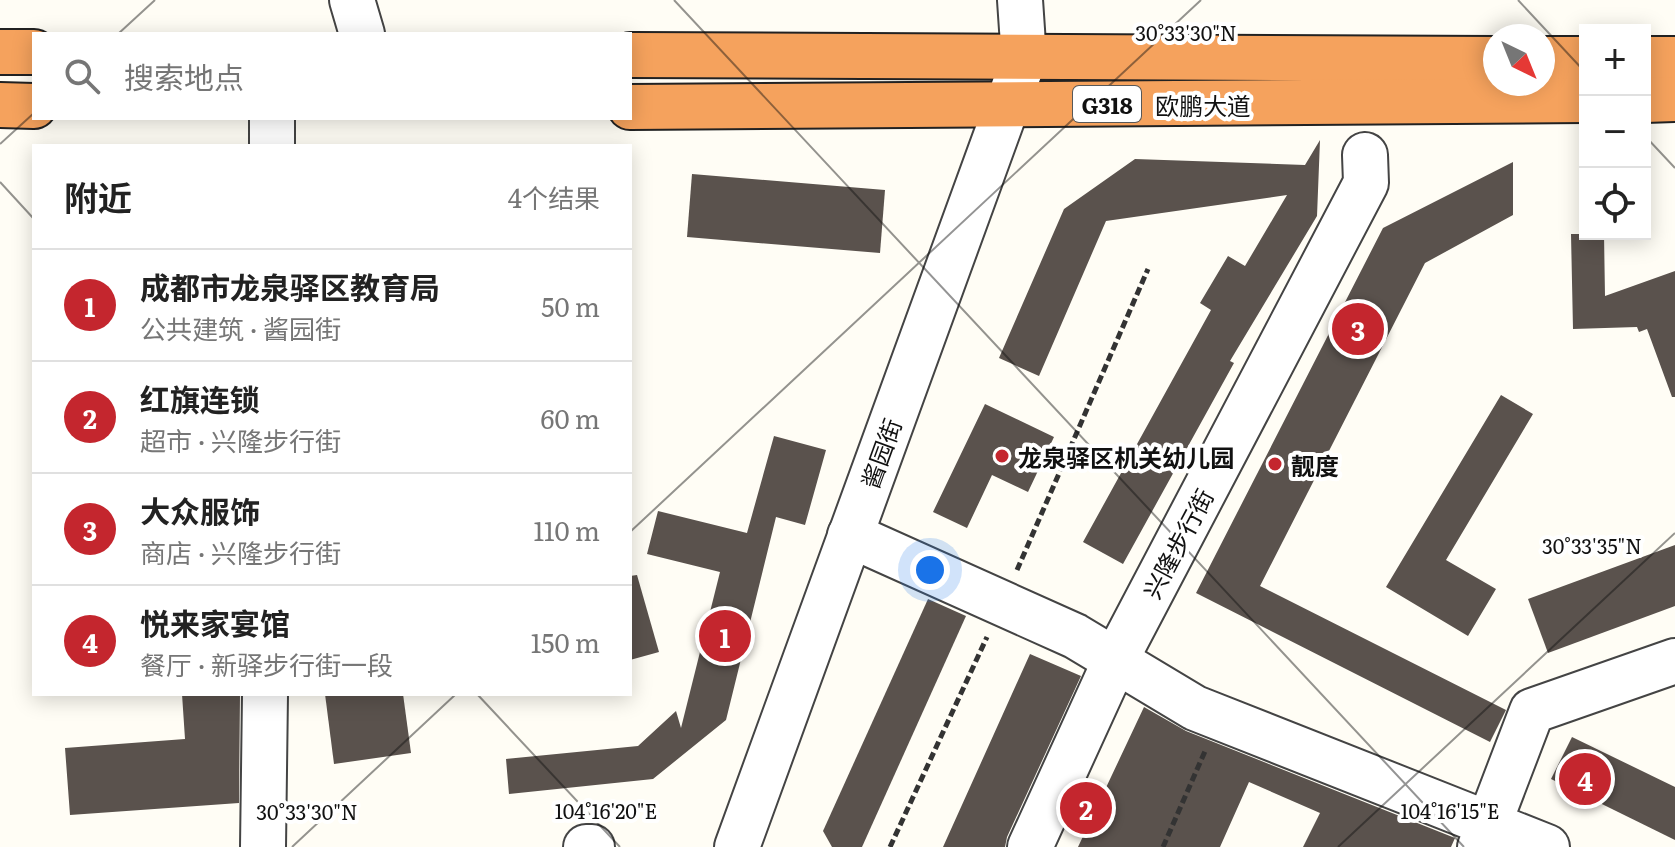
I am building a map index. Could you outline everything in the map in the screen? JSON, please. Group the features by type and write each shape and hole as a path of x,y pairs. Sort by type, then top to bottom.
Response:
{"highway":[{"path":"0,52 32,52"},
{"name":"欧鹏大道","path":"632,55 1483,59"},
{"path":"1555,59 1579,59"},
{"path":"1651,59 1675,59"},
{"path":"1651,100 1675,99"},
{"name":"欧鹏大道","path":"632,107 1579,100"},
{"path":"0,105 32,106"}],"street":[{"path":"352,0 361,32"},
{"path":"1020,0 1024,59"},
{"name":"酱园街","path":"737,847 1024,59"},
{"path":"272,120 272,144"},
{"name":"兴隆步行街","path":"1030,847 1115,661 1366,183 1365,155"},
{"path":"850,535 1075,636 1195,708 1484,836 1547,847"},
{"path":"1484,836 1532,711 1675,661"},
{"path":"263,847 265,696"},
{"path":"586,847 592,847"}],"path":[{"path":"890,847 1003,604 1148,269"},
{"path":"1163,847 1220,718"}],"building":[{"path":"1320,140 1317,216 1230,361 1234,363 1123,564 1083,542 1211,310 1200,303 1228,256 1245,266 1287,195 1106,221 1039,376 999,358 1064,209 1135,159 1305,165"},
{"path":"1513,162 1513,215 1425,263 1260,586 1506,710 1490,742 1196,593 1383,228"},
{"path":"692,174 885,190 880,253 687,237"},
{"path":"1571,234 1579,234 1579,240 1604,240 1605,296 1675,271 1675,397 1672,397 1647,329 1639,332 1637,327 1573,329"},
{"path":"1501,395 1533,414 1446,560 1496,589 1468,636 1386,587"},
{"name":"龙泉驿区机关幼儿园","path":"985,404 1054,437 1028,492 992,475 967,528 933,512"},
{"path":"774,436 826,450 805,525 776,517 726,720 653,779 509,794 506,759 638,746 676,711 681,728 720,572 647,554 658,511 747,533"},
{"path":"1675,545 1675,606 1548,653 1528,599"},
{"path":"637,575 659,652 632,659 632,576"},
{"path":"928,599 966,616 862,847 832,847 823,831"},
{"path":"1030,654 1081,676 1005,847 943,847"},
{"path":"182,696 240,696 239,803 70,815 65,748 185,739"},
{"path":"325,696 403,696 411,753 334,764"},
{"path":"1144,707 1186,731 1455,838 1451,847 1303,847 1320,813 1249,782 1220,847 1078,847"},
{"path":"1572,737 1675,787 1675,840 1551,779"}],"place":[{"name":"大众服饰","path":"1358,329"},
{"name":"龙泉驿区机关幼儿园","path":"1002,456"},
{"name":"靓度","path":"1275,464"},
{"name":"成都市龙泉驿区教育局","path":"725,636"},
{"name":"悦来家宴馆","path":"1585,779"},
{"name":"红旗连锁","path":"1086,808"}]}
